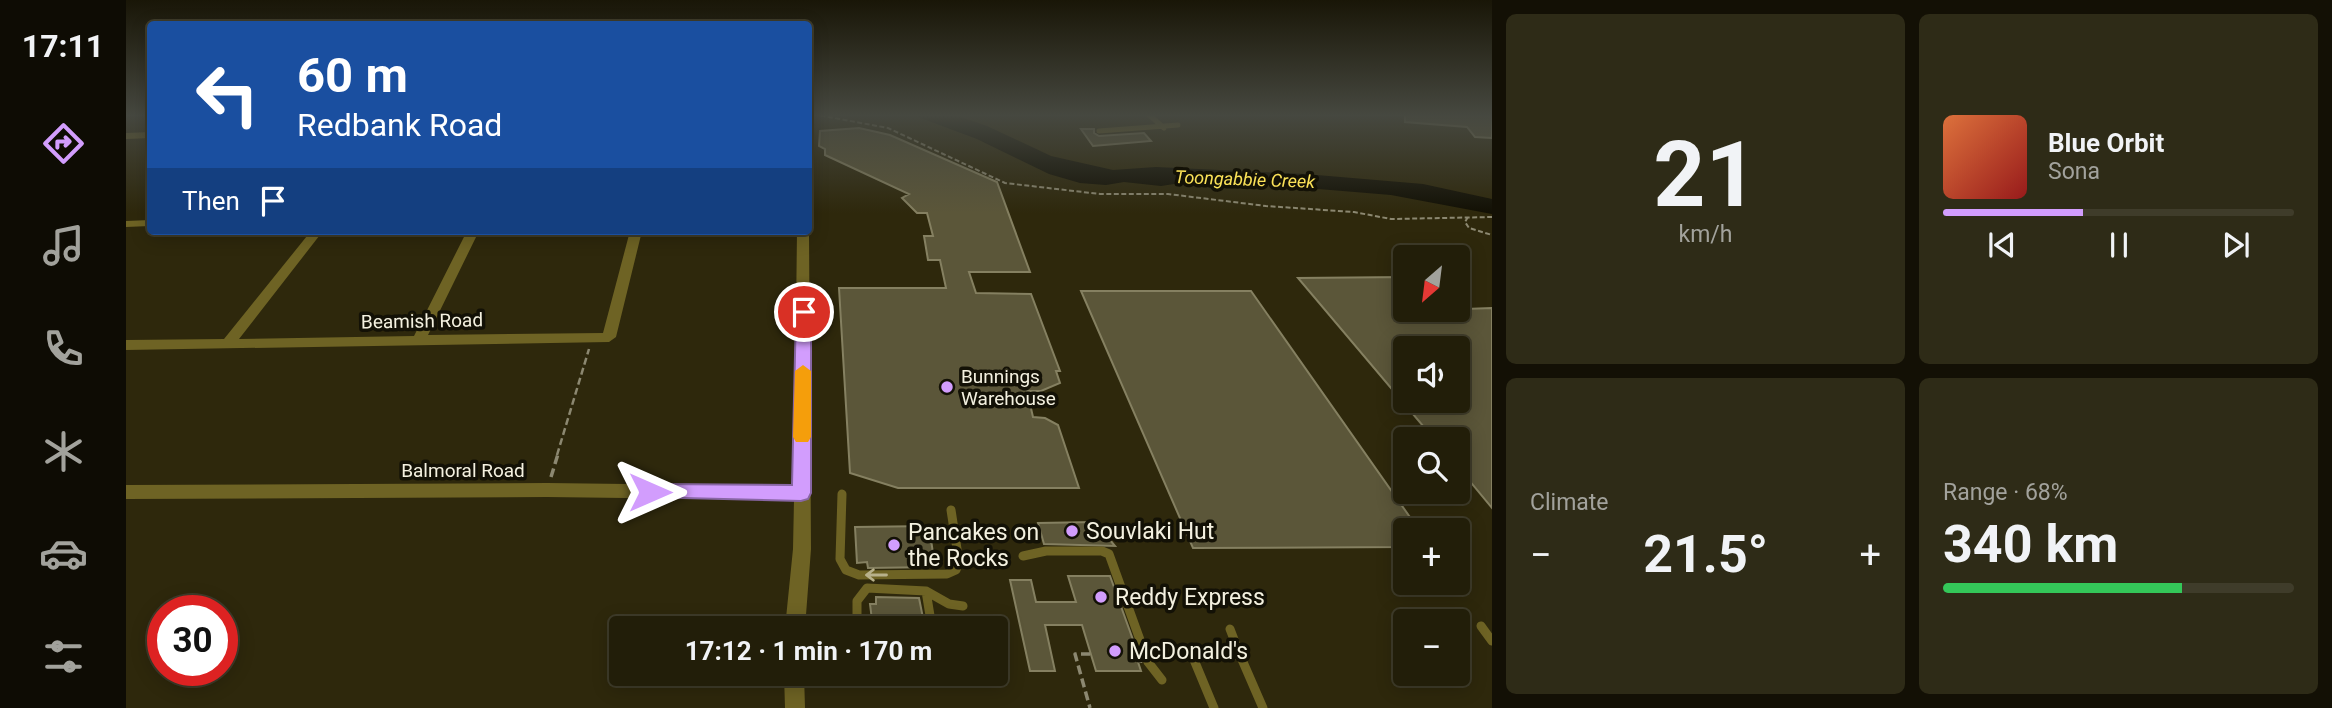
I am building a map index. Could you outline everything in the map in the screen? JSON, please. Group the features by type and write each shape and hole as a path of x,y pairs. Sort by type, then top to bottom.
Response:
{"street":[{"path":"126,223 147,223"},
{"path":"227,344 314,235"},
{"path":"419,340 471,235"},
{"path":"592,337 608,337 635,235"},
{"path":"796,616 802,550 803,235"},
{"name":"Beamish Road","path":"126,345 592,337"},
{"name":"Balmoral Road","path":"126,492 547,490 801,493"},
{"path":"794,686 795,708"}],"lane":[{"path":"842,494 840,559 846,570 859,575 947,574 956,570 959,562 951,510"},
{"path":"1023,556 1046,551 1102,551 1109,554 1149,662 1162,680"},
{"path":"856,616 855,602 859,593 867,588 926,591 949,604 963,606"},
{"path":"926,591 930,616"},
{"path":"1481,626 1492,641"},
{"path":"1230,629 1263,708"},
{"path":"1214,708 1192,655 1240,654"}],"path":[{"path":"929,147 1005,183 1100,194 1168,194 1266,206 1354,212 1391,219 1492,217"},
{"path":"1468,217 1465,222 1469,228 1492,235"},
{"path":"547,490 592,337"},
{"path":"1090,653 1075,654 1090,708"}],"water":[{"name":"Toongabbie Creek","path":"994,147 1032,147 1051,156 1113,170 1156,167 1305,174 1423,184 1492,199 1492,214 1391,195 1200,180 1161,186 1124,182 1106,185 1080,183 1049,174"}],"building":[{"name":"Bunnings Warehouse","path":"821,147 917,147 997,182 1030,272 969,272 976,293 1031,294 1060,371 1056,371 1060,383 1041,391 1027,391 1033,417 1045,418 1058,425 1079,488 898,488 850,473 839,288 946,288 940,260 928,260 924,236 933,236 927,213 917,213 902,198 909,194 825,155 825,149"},
{"path":"1393,277 1393,322 1470,322 1470,309 1492,308 1492,508 1470,481 1470,427 1424,427 1412,413 1470,413 1470,336 1393,336 1393,390 1298,278"},
{"path":"1081,291 1251,291 1393,493 1393,504 1401,504 1411,518 1393,518 1393,547 1193,548"},
{"name":"Souvlaki Hut","path":"1095,522 1115,546 1044,544 1038,523"},
{"name":"Pancakes on the Rocks","path":"929,526 935,567 868,568 867,562 857,563 855,527"},
{"path":"1068,576 1110,576 1141,662 1138,662 1141,671 1096,671 1082,625 1045,625 1055,671 1030,671 1010,580 1031,580 1036,602 1076,602"},
{"path":"876,597 919,598 923,616 872,616 870,604 876,604"}],"slow traffic":[{"path":"802,437 803,371"}],"place":[{"name":"Bunnings Warehouse","path":"947,387"},
{"name":"Souvlaki Hut","path":"1072,531"},
{"name":"Pancakes on the Rocks","path":"894,545"},
{"name":"Reddy Express","path":"1101,597"},
{"name":"McDonald's","path":"1115,651"}],"route":[{"path":"650,492 801,493 804,312"}]}
